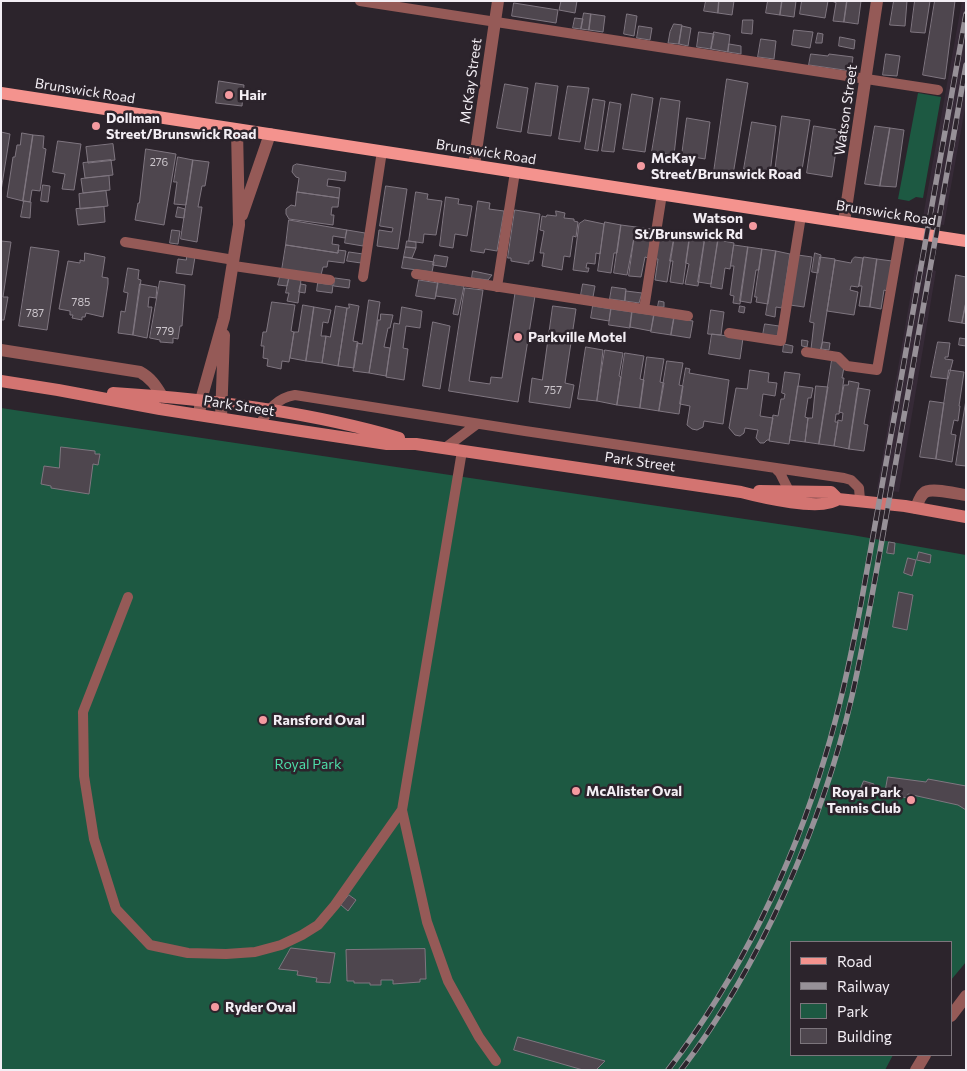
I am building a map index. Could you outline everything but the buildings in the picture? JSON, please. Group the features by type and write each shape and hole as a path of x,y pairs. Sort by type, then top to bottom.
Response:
{"main road":[{"name":"Brunswick Road","path":"1,93 966,240"}],"street":[{"name":"McKay Street","path":"474,165 498,1"},
{"name":"Watson Street","path":"844,222 877,1"},
{"path":"199,415 201,400 224,318 234,263 239,225 237,130"},
{"path":"239,225 270,134"},
{"path":"221,418 224,318"},
{"path":"1,350 140,372 154,382 162,396"},
{"name":"Park Street","path":"1,381 199,415 387,444 416,444"},
{"name":"Park Street","path":"58,390 162,396 268,410 323,420 416,444 741,492 786,502 834,503 838,499"},
{"path":"916,508 922,494 928,491 966,495"},
{"name":"Park Street","path":"741,492 831,492 838,499 860,500 966,517"},
{"path":"952,1015 966,996"},
{"path":"916,1070 924,1056"}],"lane":[{"path":"360,1 938,90"},
{"path":"363,277 382,151"},
{"path":"497,287 514,172"},
{"path":"644,309 662,194"},
{"path":"729,333 781,341 801,216"},
{"path":"806,352 838,357 847,366 877,370 901,231"},
{"path":"125,242 330,280"},
{"path":"416,274 688,316"},
{"path":"260,424 268,410 279,400 286,396 295,395 477,424 846,478 859,488 860,500"},
{"path":"445,448 477,424"},
{"path":"462,451 402,810 428,922 448,981 479,1037 496,1061"},
{"path":"774,468 780,473 789,491"},
{"path":"128,598 83,712 84,776 94,839 116,909 150,945 188,953 226,954 255,952 281,945 302,935 318,925 335,905 402,810"}],"shaded area":[{"path":"962,1 966,1 966,103 944,225 922,222"},
{"path":"916,264 936,271 899,492 877,489"}],"green space":[{"path":"918,93 941,97 923,198 916,197 909,201 898,199"},
{"name":"Royal Park","path":"1,408 852,535 966,555 966,962 952,979 952,941 790,941 790,1056 892,1056 885,1070 1,1070"}],"railway":[{"path":"668,1070 718,997 761,920 797,840 831,737 846,678 862,598 966,14"},
{"path":"681,1070 710,1030 762,940 806,843 840,744 852,696 869,610 966,65"}],"place":[{"name":"Hair","path":"229,95"},
{"name":"Dollman Street/Brunswick Road","path":"96,126"},
{"name":"McKay Street/Brunswick Road","path":"641,166"},
{"name":"Watson St/Brunswick Rd","path":"753,226"},
{"name":"Parkville Motel","path":"518,337"},
{"name":"Ransford Oval","path":"263,720"},
{"name":"McAlister Oval","path":"576,791"},
{"name":"Royal Park Tennis Club","path":"911,800"},
{"name":"Ryder Oval","path":"215,1007"}]}
